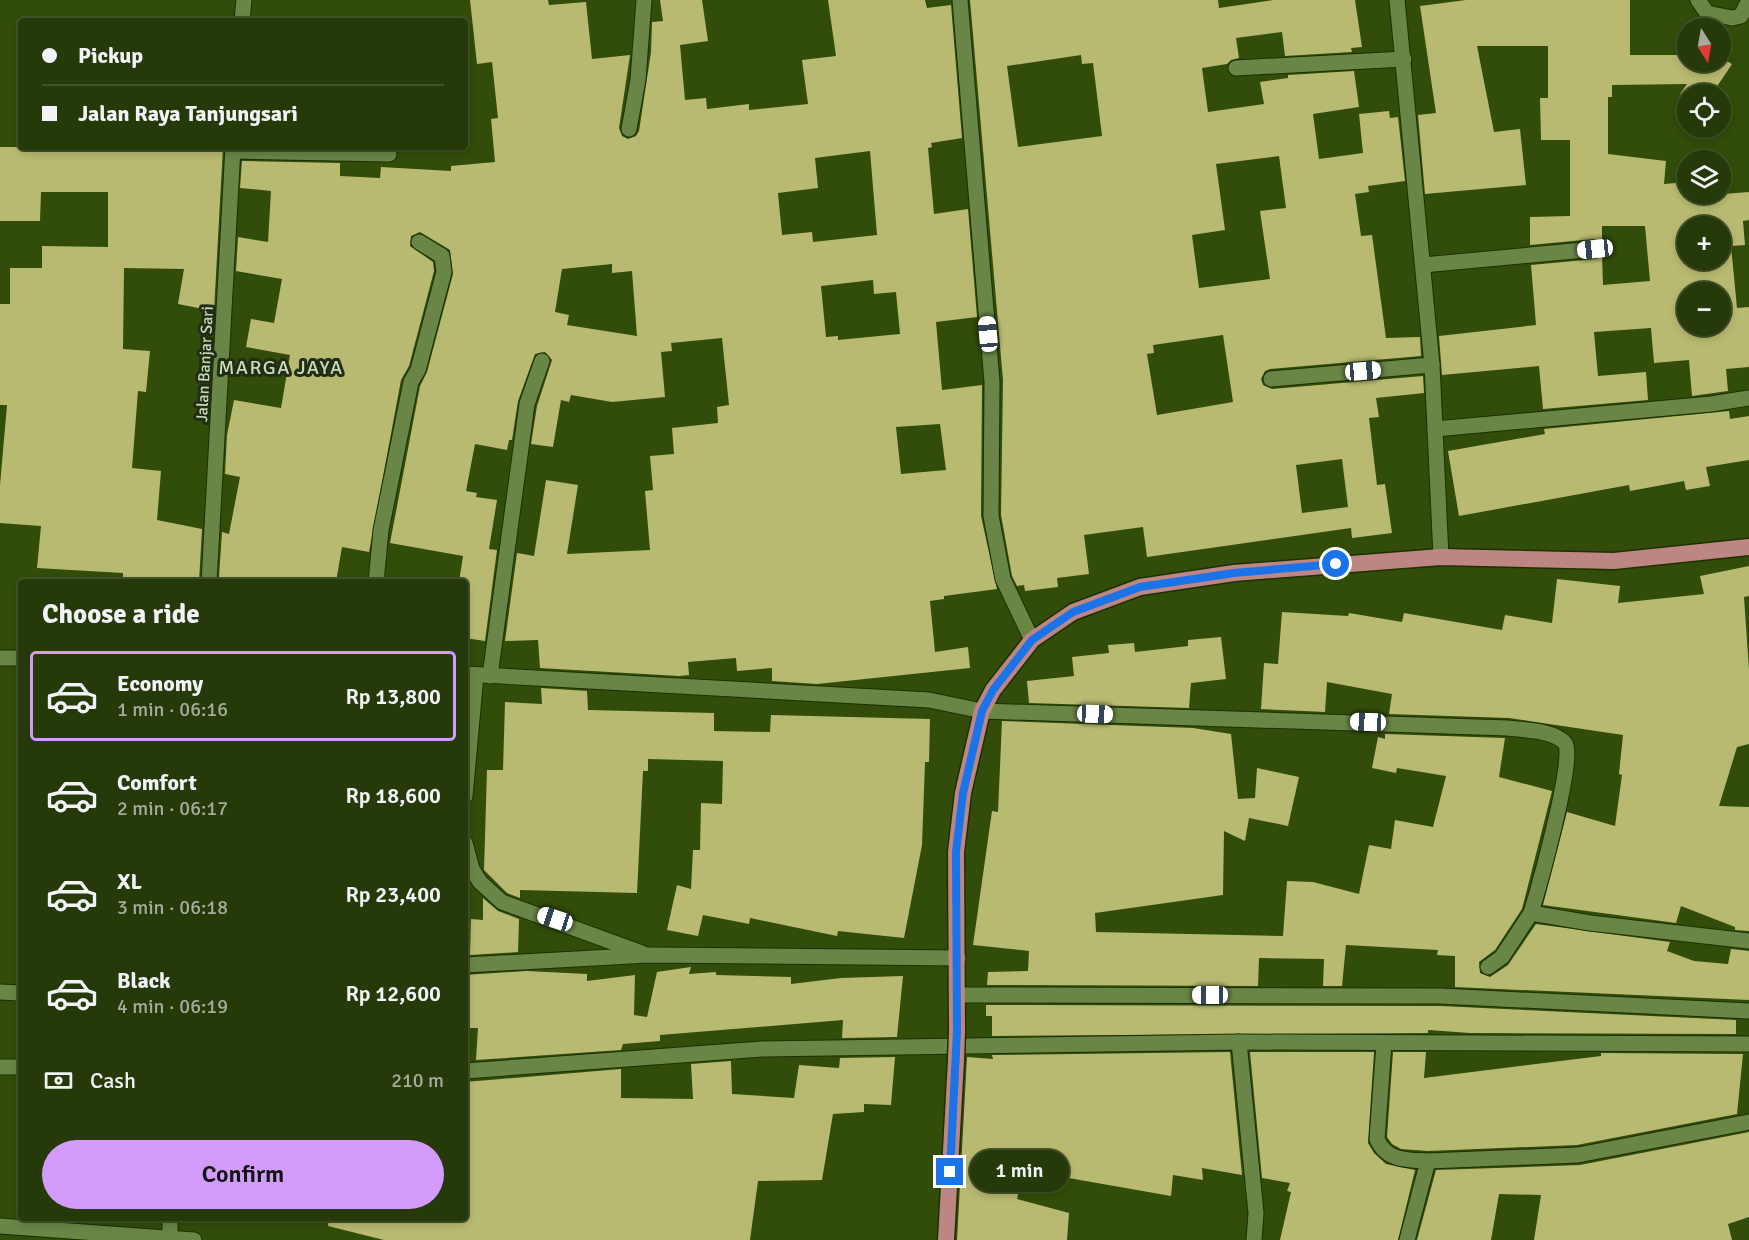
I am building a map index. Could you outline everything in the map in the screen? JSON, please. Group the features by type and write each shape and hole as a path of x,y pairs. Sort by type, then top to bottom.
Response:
{"highway":[{"path":"946,1240 958,995 956,852 963,793 982,711 993,690 1032,640 1073,612 1140,587 1245,572 1441,558 1614,561 1749,547"}],"street":[{"path":"242,18 244,0"},
{"path":"629,129 639,80 644,0"},
{"path":"960,0 992,382 991,516 1003,579 1032,640"},
{"path":"1397,0 1432,365 1441,558"},
{"path":"1698,0 1707,13 1732,18 1741,16 1749,0"},
{"path":"1236,68 1404,59"},
{"name":"Jalan Banjar Sari","path":"209,579 233,150"},
{"path":"264,150 389,154"},
{"path":"376,579 381,530 411,382 418,370 444,272 442,256 419,242"},
{"path":"1423,265 1595,249"},
{"path":"468,766 477,675 527,404 542,362"},
{"path":"1270,380 1432,365"},
{"path":"1435,429 1711,404 1749,398"},
{"path":"0,658 18,658"},
{"path":"477,675 929,700 982,711 1484,727 1549,735 1564,742 1568,749 1549,848 1531,913 1502,957 1488,967"},
{"path":"468,854 472,869 480,882 501,902 555,919 648,955"},
{"path":"1531,913 1590,923 1749,941"},
{"path":"468,965 648,955 958,958"},
{"path":"0,992 18,993"},
{"path":"958,995 1440,996 1749,1011"},
{"path":"1239,1042 1256,1213 1254,1240"},
{"path":"468,1071 762,1049 1239,1042 1749,1044"},
{"path":"1384,1044 1377,1139 1382,1150 1389,1156 1428,1161 1578,1155 1749,1122"},
{"path":"0,1067 18,1067"},
{"path":"1407,1240 1428,1161"},
{"path":"170,1221 170,1237"},
{"path":"0,1226 194,1240"}],"building":[{"path":"470,0 548,0 549,5 586,2 592,59 630,55 619,128 622,136 628,139 636,136 639,131 651,52 652,22 663,21 660,0 702,0 708,41 680,45 685,100 706,98 707,109 749,104 749,110 808,104 802,60 836,56 828,0 925,0 927,8 951,5 962,138 931,143 932,147 928,148 934,214 968,209 977,317 936,322 942,390 982,385 981,516 997,589 944,596 944,599 930,601 935,652 968,647 970,668 817,684 772,681 772,668 737,671 736,658 688,662 689,675 679,676 540,668 538,640 505,641 517,553 534,556 546,480 578,485 567,554 650,550 645,491 653,490 650,456 674,454 672,428 718,423 717,407 729,405 722,338 671,343 672,351 661,352 665,397 612,402 571,395 569,402 561,400 553,447 531,444 537,406 552,360 545,352 535,354 518,401 512,440 509,440 507,450 475,444 466,491 477,493 476,497 497,500 489,549 497,550 485,641 468,638 468,579 459,579 463,556 390,543 420,386 427,372 453,274 450,250 420,232 411,236 410,246 433,262 434,271 409,366 401,380 369,552 342,547 337,579 230,579 219,577 222,532 229,534 240,477 225,474 227,435 234,400 281,408 290,355 246,347 251,319 274,323 282,279 236,271 238,237 268,242 271,191 240,188 242,161 340,163 340,176 380,178 381,167 451,171 451,166 495,162 491,119 498,118 492,62 477,64","holes":["870,151 877,235 813,242 812,232 782,235 778,193 818,188 815,158","612,264 612,273 632,271 637,336 567,325 569,315 555,312 562,269","873,280 874,294 896,292 900,334 838,340 838,336 826,337 821,286","940,424 946,470 901,474 896,427"]},
{"path":"970,0 1218,0 1219,8 1273,0 1355,0 1362,47 1351,48 1352,52 1285,56 1282,32 1236,38 1239,58 1227,64 1202,68 1208,112 1264,104 1260,82 1288,78 1288,75 1354,71 1359,107 1313,114 1319,159 1363,153 1359,114 1389,111 1390,118 1398,117 1405,181 1368,186 1369,192 1355,194 1361,236 1372,235 1386,338 1420,337 1421,356 1270,369 1265,371 1261,379 1263,385 1272,389 1423,376 1424,393 1376,398 1379,417 1369,418 1377,485 1385,484 1392,533 1352,538 1351,528 1147,557 1143,527 1084,535 1089,574 1057,578 1058,587 1025,591 1024,585 1017,586 1012,576 1001,515 1003,380","holes":["1081,55 1082,64 1093,63 1102,136 1018,147 1007,66","1279,156 1286,208 1260,211 1270,279 1199,288 1192,235 1225,230 1216,164","1223,335 1233,402 1157,415 1147,354 1154,353 1153,345","1342,459 1348,507 1302,513 1296,465"]},
{"path":"1466,0 1630,0 1630,55 1677,55 1677,72 1727,72 1719,84 1612,85 1612,97 1608,97 1608,154 1666,161 1664,184 1677,183 1677,204 1731,204 1731,193 1749,192 1749,220 1743,221 1745,245 1731,246 1737,308 1749,307 1749,367 1726,369 1728,391 1692,396 1689,360 1654,363 1651,328 1594,332 1598,376 1646,372 1648,400 1543,409 1539,366 1442,375 1439,336 1536,325 1531,265 1596,259 1602,255 1603,285 1650,281 1645,226 1602,226 1602,243 1594,239 1530,245 1530,217 1570,216 1570,140 1541,140 1540,98 1548,98 1548,46 1477,46 1494,132 1520,129 1526,185 1425,194 1418,115 1436,113 1420,6"},
{"path":"0,147 18,147 18,150 223,150 214,311 178,304 184,269 124,268 123,349 150,351 146,392 138,391 132,468 161,471 157,520 202,529 199,579 123,579 123,573 37,568 41,526 0,523 0,485 7,405 0,405 0,304 10,304 10,268 42,268 42,246 108,247 108,192 41,192 40,221 0,221"},
{"path":"1729,411 1730,419 1749,416 1749,460 1706,467 1710,486 1686,490 1684,481 1630,491 1629,485 1459,516 1448,451 1545,434 1544,429"},
{"path":"1749,566 1749,596 1744,597 1749,670 1749,744 1737,747 1719,806 1749,807 1749,931 1735,930 1735,927 1681,906 1676,923 1543,905 1567,812 1615,826 1622,775 1619,774 1623,735 1509,718 1389,714 1392,694 1327,682 1325,712 1261,709 1264,663 1278,664 1282,612 1348,616 1349,613 1402,622 1404,613 1502,630 1505,615 1552,623 1557,579 1620,586 1618,603 1704,594 1700,576"},
{"path":"1221,637 1226,679 1191,683 1189,708 1029,703 1027,681 1074,676 1072,657 1109,653 1108,645 1134,643 1135,652 1188,646 1188,640"},
{"path":"541,688 587,691 588,710 714,713 714,731 770,732 771,715 930,719 929,762 925,762 922,845 904,938 838,931 837,936 750,918 749,924 703,915 698,936 667,930 677,885 691,889 693,850 700,850 701,803 722,804 723,761 648,759 648,771 643,771 637,893 520,890 520,898 507,893 484,870 487,770 503,770 505,702 542,704"},
{"path":"1002,721 1193,728 1231,734 1238,799 1255,798 1257,768 1299,777 1288,826 1249,818 1245,841 1224,831 1223,895 1095,913 1096,932 1283,936 1287,881 1313,882 1359,894 1369,845 1391,849 1395,820 1433,827 1446,776 1397,768 1396,773 1372,768 1378,737 1385,739 1385,734 1505,738 1499,777 1552,791 1522,909 1495,950 1479,962 1480,973 1490,977 1508,965 1536,924 1670,942 1667,951 1694,961 1728,964 1731,949 1749,951 1749,1000 1455,987 1455,956 1437,955 1438,950 1346,945 1342,986 1323,986 1324,959 1259,958 1258,986 987,985 988,972 1028,971 1029,951 973,945 992,811 998,812"},
{"path":"483,898 498,911 519,919 518,952 470,955 471,919 483,920"},
{"path":"691,967 689,974 716,972 716,975 791,977 791,984 841,978 903,976 897,1037 842,1038 843,1020 660,1035 660,1041 623,1044 621,1050 476,1060 478,1028 468,1028 468,975 526,971 587,974 587,981 635,975 634,1015 647,1017 657,972"},
{"path":"986,1005 1440,1006 1736,1020 1736,1034 1470,1033 1428,1030 1428,1033 992,1036 992,1016 986,1016"},
{"path":"1230,1052 1242,1175 1202,1168 1203,1180 1173,1175 1171,1196 1023,1170 1017,1199 1069,1213 1067,1240 957,1240 967,1057 993,1059 992,1055"},
{"path":"1250,1052 1374,1052 1368,1143 1374,1153 1386,1164 1415,1170 1398,1240 1280,1240 1291,1192 1287,1191 1290,1183 1262,1178"},
{"path":"1393,1052 1426,1052 1424,1078 1601,1056 1601,1053 1743,1054 1737,1114 1577,1145 1428,1151 1401,1149 1392,1144 1387,1137"},
{"path":"895,1057 891,1105 864,1104 864,1112 833,1114 822,1180 758,1181 750,1240 384,1240 328,1226 329,1221 468,1221 468,1082 621,1069 621,1098 693,1099 691,1064 731,1061 732,1094 794,1098 799,1065 839,1068 840,1058"},
{"path":"1749,1132 1749,1217 1728,1224 1732,1240 1534,1240 1541,1195 1499,1194 1491,1240 1417,1240 1436,1170 1580,1165"}],"district":[{"name":"MARGA JAYA","path":"281,367"}],"route":[{"path":"950,1172 957,1031 956,852 963,793 982,711 993,690 1032,640 1073,612 1140,587 1234,573 1336,564"}]}
